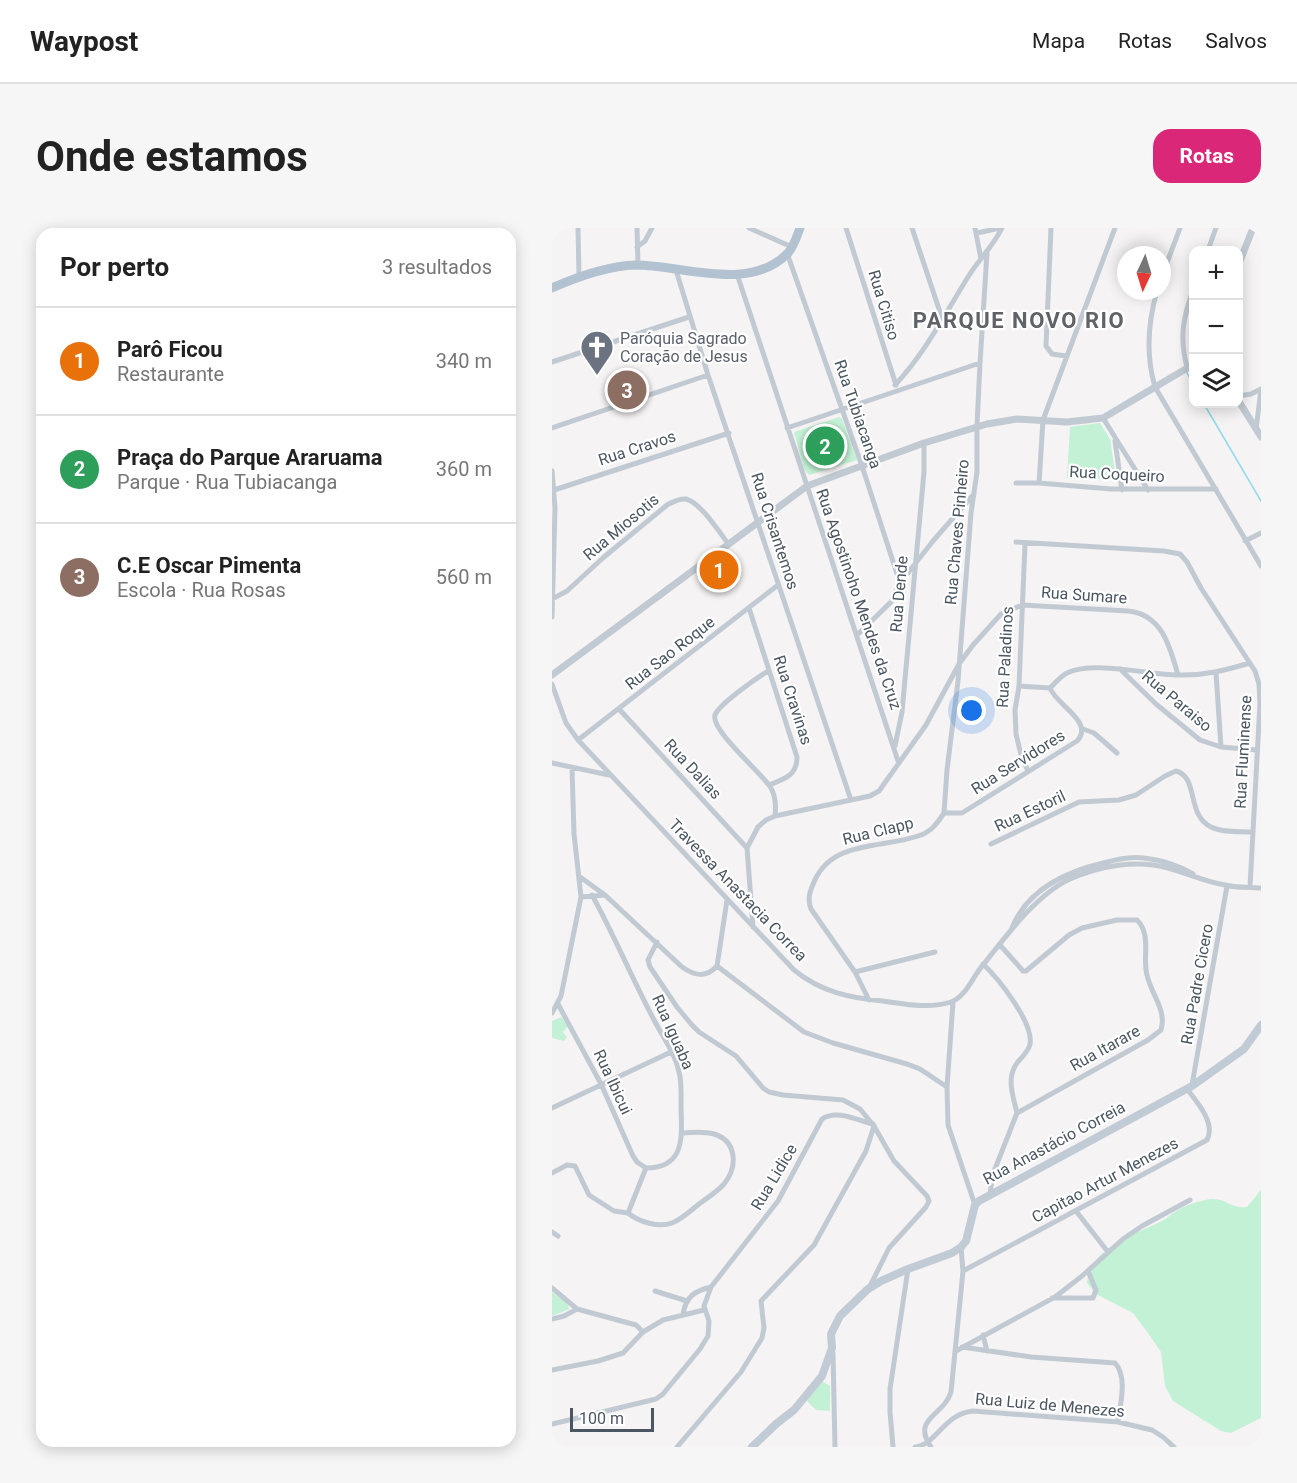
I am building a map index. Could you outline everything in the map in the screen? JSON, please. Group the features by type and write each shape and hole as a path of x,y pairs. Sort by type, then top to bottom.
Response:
{"main road":[{"path":"552,288 604,269 638,265 737,274 776,262 790,250 800,228"},
{"name":"Rua Anastácio Correia","path":"961,1247 966,1240 975,1205 990,1194 1190,1087 1244,1049 1260,1030"},
{"path":"753,1447 794,1410 822,1376 832,1348 831,1334 834,1326 840,1316 868,1289 961,1247"}],"street":[{"path":"578,228 579,277"},
{"path":"637,228 638,265"},
{"path":"637,247 645,241 652,228"},
{"path":"748,228 790,250"},
{"path":"912,228 942,318"},
{"path":"981,259 976,231 1001,228"},
{"path":"896,387 987,253 1001,228"},
{"path":"1051,228 1046,346 1052,354 1066,357"},
{"path":"1039,483 1043,420 1115,228"},
{"path":"1171,252 1180,228"},
{"path":"1209,246 1216,228"},
{"path":"1243,255 1253,228"},
{"path":"847,231 854,229"},
{"name":"Rua Citiso","path":"847,231 896,387"},
{"name":"Rua Tubiacanga","path":"790,250 794,268 900,583"},
{"name":"Rua Chaves Pinheiro","path":"944,813 971,513 978,464 977,426 987,253"},
{"name":"Rua Crisantemos","path":"676,270 708,375 851,800"},
{"name":"Rua Agostinoho Mendes da Cruz","path":"737,274 898,761"},
{"path":"1155,300 1151,319 1149,354 1155,387 1261,566"},
{"path":"1189,364 1183,354 1182,328 1190,300"},
{"path":"552,362 690,317"},
{"path":"788,428 896,387 980,363"},
{"path":"552,675 807,486 977,426 1017,418 1082,422 1103,418 1189,367"},
{"path":"552,428 708,375"},
{"path":"1243,397 1261,389"},
{"path":"1256,429 1261,389"},
{"path":"1243,405 1261,437"},
{"path":"1103,418 1148,490"},
{"name":"Rua Cravos","path":"554,490 729,433"},
{"path":"1115,439 1122,490"},
{"name":"Rua Dende","path":"895,747 902,712 924,472 924,443"},
{"path":"552,471 554,490 552,617"},
{"name":"Rua Coqueiro","path":"1016,483 1122,490 1216,489"},
{"path":"857,636 891,602 900,583 958,510 974,494"},
{"name":"Rua Miosotis","path":"553,599 567,591 604,557 667,505 675,501 682,499 694,503 729,545"},
{"path":"958,510 971,513"},
{"path":"1245,541 1261,533"},
{"path":"917,542 929,546"},
{"name":"Rua Fluminense","path":"1016,542 1164,551 1180,554 1257,677 1260,696 1250,887"},
{"name":"Rua Paladinos","path":"1025,544 1019,686 1015,710 1016,734 1028,771"},
{"name":"Rua Sao Roque","path":"578,740 778,585"},
{"path":"753,927 747,848 759,827 775,816 870,796 879,791 898,761 926,725 959,664 982,633 1001,614 1022,604"},
{"name":"Rua Sumare","path":"1022,604 1128,611 1145,615 1161,631 1173,657 1178,675"},
{"name":"Rua Cravinas","path":"749,608 797,757 796,769 792,774 769,785"},
{"path":"1019,686 1050,688 1070,672 1084,669 1120,669 1178,675 1216,673 1250,663"},
{"name":"Rua Paraiso","path":"1120,669 1140,690 1205,743 1221,747 1257,750"},
{"path":"768,671 722,707 715,714 714,721 769,785 775,801 775,816"},
{"path":"1216,673 1221,747"},
{"name":"Travessa Anastacia Correa","path":"552,684 566,723 578,740 794,970 815,986 845,995 921,1005 953,1002"},
{"name":"Rua Servidores","path":"944,813 962,813 1082,736 1083,729 1080,723 1054,698 1050,688"},
{"name":"Rua Dalias","path":"619,710 747,848"},
{"path":"1083,729 1094,733 1117,753"},
{"path":"552,764 611,776"},
{"path":"552,1013 558,1004 581,897 574,834 572,768"},
{"name":"Rua Estoril","path":"991,844 1079,802 1119,800 1136,795 1176,771 1184,774 1188,779 1195,807 1206,824 1221,830 1253,831"},
{"name":"Rua Clapp","path":"870,1000 855,972 811,909 808,896 826,862 843,852 925,834 934,827 944,813"},
{"path":"975,1205 950,1132 947,1087 953,1002 963,993 983,964 1010,932 1022,911 1041,890 1066,874 1089,866 1124,859 1143,858 1174,865 1199,878 1227,886 1261,888"},
{"path":"580,877 605,895 690,972 706,974 717,966 727,900"},
{"name":"Rua Padre Cicero","path":"1190,1087 1227,886"},
{"name":"Rua Iguaba","path":"592,895 680,1072 682,1133 678,1151 673,1159 659,1167 646,1168"},
{"path":"581,897 605,895"},
{"name":"Rua Itarare","path":"1000,945 1023,971 1026,971 1069,935 1082,928 1117,920 1137,920 1144,931 1146,975 1163,1017 1161,1030 1148,1040 1017,1113"},
{"path":"657,942 650,953 648,963 677,1007 699,1032 736,1056 763,1088 770,1092 843,1100 860,1109 874,1125 894,1161 924,1192 928,1201 921,1213 889,1248 868,1289"},
{"path":"855,972 935,952"},
{"path":"983,964 999,982 1020,1013 1030,1036 1030,1045 1012,1070 1011,1086 1017,1113 993,1174 990,1194"},
{"path":"717,966 804,1032 833,1043 907,1064 920,1069 947,1087"},
{"name":"Rua Ibicui","path":"558,1004 600,1084 633,1156 646,1168"},
{"path":"552,1108 671,1052"},
{"name":"Capitao Artur Menezes","path":"963,1271 1207,1140 1210,1130 1206,1117 1190,1087"},
{"name":"Rua Lidice","path":"704,1308 711,1287 778,1201 822,1119 837,1115 874,1125"},
{"path":"669,1447 678,1446 741,1372 762,1338 764,1328 761,1302 814,1245 866,1151 874,1125"},
{"path":"552,1173 567,1166 575,1166 593,1198 614,1211 628,1213 642,1221 656,1224 670,1223 682,1217 725,1182 731,1173 734,1155 732,1148 724,1138 706,1132 682,1133"},
{"path":"628,1213 646,1168"},
{"path":"956,1351 1052,1298 1142,1226 1191,1200"},
{"path":"1076,1211 1108,1252"},
{"path":"552,1232 558,1236"},
{"path":"915,1447 929,1445 924,1435 924,1427 950,1396 963,1271 961,1247"},
{"path":"893,1447 890,1389 908,1269"},
{"path":"1052,1298 1094,1298 1096,1288 1088,1271"},
{"name":"Rua Lidice","path":"687,1301 694,1292 711,1287"},
{"path":"552,1288 577,1309 636,1325 643,1332"},
{"path":"655,1291 687,1301 683,1314"},
{"path":"552,1370 598,1361 623,1353 643,1332 663,1320 704,1308 709,1326 708,1336 704,1344 660,1397 552,1424"},
{"path":"552,1319 577,1309"},
{"path":"983,1335 987,1351"},
{"path":"957,1336 968,1344"},
{"path":"962,1347 1115,1364 1120,1371 1122,1381 1118,1422"},
{"path":"832,1348 835,1447"},
{"name":"Rua Luiz de Menezes","path":"929,1445 946,1423 958,1415 973,1411 1118,1422 1157,1432 1174,1447"}],"green space":[{"path":"839,417 842,419 857,460 809,475 804,469 794,432"},
{"path":"1100,423 1110,439 1116,479 1067,478 1070,427"},
{"path":"561,1017 568,1026 563,1032 567,1037 564,1041 552,1038 552,1021"},
{"path":"1261,1190 1261,1418 1231,1433 1221,1431 1173,1401 1165,1386 1161,1352 1148,1333 1133,1313 1096,1294 1087,1283 1096,1260 1104,1251 1127,1237 1162,1221 1182,1208 1202,1201 1217,1199 1237,1207 1247,1207"},
{"path":"552,1292 568,1304 569,1309 552,1316"},
{"path":"820,1380 830,1386 830,1411 816,1410 807,1401"}],"waterway":[{"path":"1186,371 1189,377"},
{"path":"1206,408 1261,501"}],"place":[{"name":"Paróquia Sagrado Coração de Jesus","path":"597,376"},
{"name":"C.E Oscar Pimenta","path":"627,390"},
{"name":"Praça do Parque Araruama","path":"825,446"},
{"name":"Parô Ficou","path":"719,570"}],"district":[{"name":"PARQUE NOVO RIO","path":"1019,320"}]}
